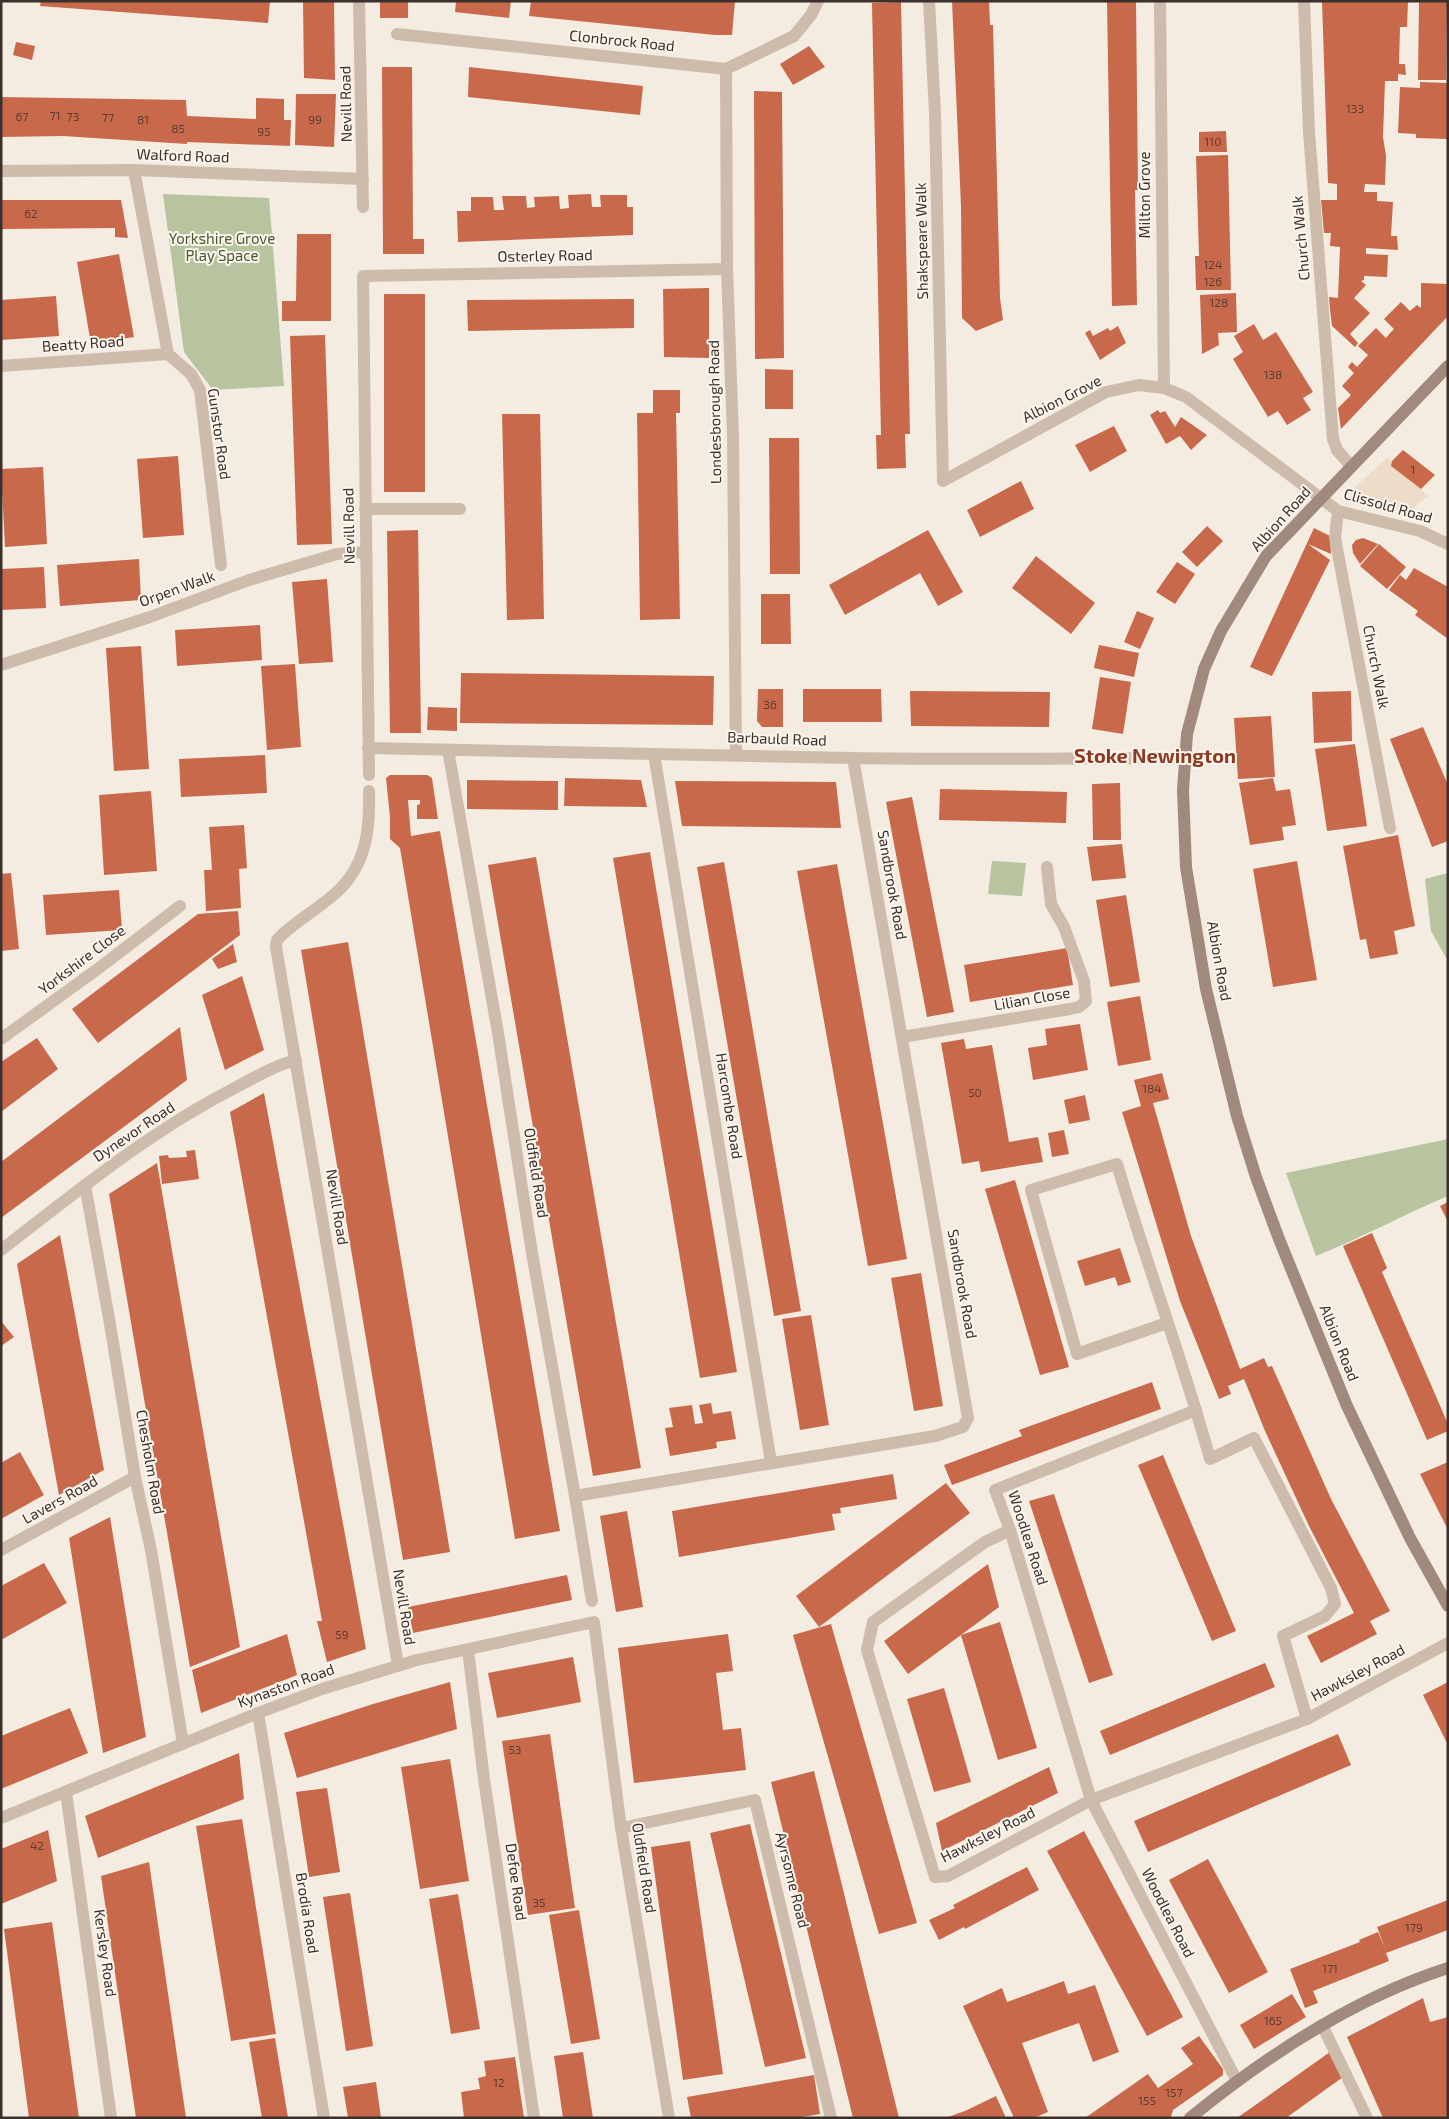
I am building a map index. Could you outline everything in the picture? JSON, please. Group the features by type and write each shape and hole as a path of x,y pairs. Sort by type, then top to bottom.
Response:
{"main road":[{"name":"Albion Road","path":"1448,366 1266,556 1221,631 1204,669 1191,718 1185,758 1183,823 1186,867 1206,989 1237,1116 1272,1220 1347,1406 1410,1538 1448,1606"},
{"path":"1190,2118 1280,2050 1322,2025 1372,2000 1448,1968"}],"street":[{"name":"Nevill Road","path":"359,1 363,206"},
{"path":"726,69 794,36 811,15 818,1"},
{"name":"Shakspeare Walk","path":"929,1 935,113 944,481"},
{"name":"Milton Grove","path":"1160,1 1164,388"},
{"name":"Church Walk","path":"1304,1 1309,132 1334,439 1337,450 1352,466"},
{"name":"Clonbrock Road","path":"398,34 726,69"},
{"name":"Londesborough Road","path":"726,69 727,269 733,436 736,754"},
{"name":"Walford Road","path":"1,171 134,170 363,179"},
{"path":"134,170 168,354"},
{"name":"Osterley Road","path":"363,276 727,269"},
{"name":"Nevill Road","path":"363,276 369,775"},
{"name":"Beatty Road","path":"1,366 168,354"},
{"name":"Gunstor Road","path":"168,354 191,374 200,390 221,565"},
{"name":"Albion Grove","path":"944,481 1106,392 1139,385 1164,388 1186,397 1321,498"},
{"name":"Clissold Road","path":"1321,498 1338,511 1420,531 1448,544"},
{"path":"365,509 460,509"},
{"name":"Church Walk","path":"1338,511 1335,538 1390,828"},
{"name":"Orpen Walk","path":"1,665 150,616 249,580 337,554 366,552"},
{"name":"Barbauld Road","path":"368,748 736,754 853,758 1185,758"},
{"name":"Oldfield Road","path":"448,750 498,1033 532,1253 592,1602"},
{"name":"Harcombe Road","path":"654,754 771,1462"},
{"name":"Sandbrook Road","path":"575,1496 935,1436 963,1427 968,1418 853,758"},
{"name":"Nevill Road","path":"369,791 367,836 361,859 338,892 298,921 277,940 276,947 356,1428 398,1665"},
{"name":"Lilian Close","path":"902,1037 1070,1009 1079,1007 1086,1001 1084,981 1064,927 1051,904 1048,868"},
{"name":"Yorkshire Close","path":"1,1039 180,906"},
{"name":"Dynevor Road","path":"1,1250 160,1130 207,1102 279,1065 296,1060"},
{"path":"1167,1323 1077,1354 1031,1190 1117,1164 1210,1459 1254,1438 1331,1588 1335,1604 1325,1616 1283,1636 1307,1719"},
{"name":"Chesholm Road","path":"85,1185 135,1477 151,1550 183,1744"},
{"name":"Woodlea Road","path":"1196,1410 995,1490 1010,1530 1091,1800 1237,2081"},
{"name":"Lavers Road","path":"1,1550 135,1477"},
{"name":"Hawksley Road","path":"1010,1530 985,1542 873,1622 867,1650 935,1877 948,1876 1091,1800 1307,1719 1448,1643"},
{"name":"Oldfield Road","path":"594,1622 621,1828 669,2118"},
{"name":"Kynaston Road","path":"1,1818 258,1713 322,1689 398,1665 594,1622"},
{"name":"Defoe Road","path":"468,1650 484,1780 534,2118"},
{"name":"Brodia Road","path":"258,1713 324,2118"},
{"name":"Kersley Road","path":"66,1792 111,2118"},
{"name":"Ayrsome Road","path":"621,1828 755,1800 832,2118"},
{"path":"1322,2025 1367,2118"}],"green space":[{"name":"Yorkshire Grove Play Space","path":"163,194 269,198 284,386 213,390 184,352"},
{"path":"992,861 1026,863 1022,896 988,894"},
{"path":"1448,873 1448,961 1431,931 1425,879"},
{"path":"1448,1139 1448,1196 1316,1256 1286,1173"}],"shaded area":[{"path":"1387,458 1392,461 1391,466 1429,496 1407,512 1355,500 1351,494 1353,489"}],"building":[{"path":"41,1 270,1 268,23 40,6"},
{"path":"303,1 334,1 335,80 304,78"},
{"path":"380,1 408,1 408,18 380,18"},
{"path":"456,1 511,1 509,18 455,12"},
{"path":"531,1 735,1 732,35 715,35 529,16"},
{"path":"952,1 989,1 990,25 993,25 1000,298 1003,320 976,331 962,318 961,206"},
{"path":"1107,1 1136,1 1138,190 1135,190 1137,305 1112,306"},
{"path":"1322,1 1408,1 1407,27 1400,27 1399,64 1405,64 1406,75 1398,74 1398,81 1385,81 1383,137 1386,156 1385,185 1365,184 1364,192 1377,192 1377,201 1393,202 1391,236 1397,236 1398,250 1366,248 1366,254 1388,255 1387,277 1364,276 1364,280 1361,281 1366,285 1354,298 1370,313 1350,334 1358,343 1355,347 1332,326 1330,309 1329,297 1338,298 1340,247 1330,246 1331,233 1324,233 1321,200 1337,200 1337,184 1328,183"},
{"path":"1419,1 1447,1 1446,80 1418,80"},
{"path":"901,2 910,434 905,434 906,468 877,469 876,435 881,435 872,3"},
{"path":"16,42 35,46 32,60 13,55"},
{"path":"809,46 825,67 793,85 780,64"},
{"path":"382,67 412,67 413,239 424,239 424,254 383,254"},
{"path":"469,67 643,86 640,115 468,97"},
{"path":"1420,82 1448,83 1448,139 1416,138 1416,134 1398,133 1400,87 1420,88"},
{"path":"754,91 782,92 784,358 755,359"},
{"path":"296,94 336,94 334,147 295,145"},
{"path":"1,97 186,100 187,116 256,119 256,98 284,99 284,120 291,120 290,146 187,142 187,144 63,136 1,137"},
{"path":"1226,131 1227,152 1199,152 1199,132"},
{"path":"1228,155 1231,290 1196,290 1195,256 1199,256 1196,156"},
{"path":"591,194 592,207 601,207 600,195 627,195 627,207 633,207 633,235 458,242 457,211 471,211 471,197 493,197 494,210 504,210 502,196 526,196 527,208 535,207 534,197 559,196 560,209 569,208 568,195"},
{"path":"1,200 121,200 128,238 115,237 115,228 1,229"},
{"path":"297,234 331,234 331,321 282,321 282,301 296,301"},
{"path":"119,254 134,337 91,344 77,262"},
{"path":"1421,283 1448,284 1448,316 1341,429 1338,408 1351,395 1342,386 1354,373 1348,367 1352,362 1357,367 1368,355 1358,346 1376,328 1386,338 1394,329 1384,319 1401,302 1410,311 1417,305 1421,308"},
{"path":"709,288 709,358 664,357 663,289"},
{"path":"1236,293 1237,332 1218,333 1219,345 1202,354 1200,295"},
{"path":"384,294 425,294 425,492 384,492"},
{"path":"56,296 59,336 1,340 1,300"},
{"path":"634,299 634,328 468,331 467,300"},
{"path":"1254,324 1263,340 1276,332 1313,392 1303,398 1311,410 1287,425 1278,411 1268,417 1233,359 1243,352 1234,336"},
{"path":"1118,326 1126,343 1100,360 1085,333 1090,330 1093,336 1108,328 1110,331"},
{"path":"325,335 332,544 297,545 290,336"},
{"path":"765,369 793,370 793,409 765,409"},
{"path":"653,390 680,390 680,413 676,413 680,619 640,620 637,413 653,413"},
{"path":"1158,410 1160,413 1165,411 1175,427 1181,417 1207,435 1191,450 1180,436 1166,444 1150,415"},
{"path":"502,414 540,414 544,619 507,620"},
{"path":"1114,426 1127,451 1090,472 1075,445"},
{"path":"769,438 799,438 800,574 770,574"},
{"path":"1403,450 1435,475 1421,489 1391,466 1392,461"},
{"path":"178,456 184,535 143,538 137,459"},
{"path":"43,467 47,544 5,547 1,469"},
{"path":"1021,481 1034,509 980,537 967,510"},
{"path":"1207,526 1223,541 1197,567 1182,552"},
{"path":"1314,528 1330,536 1331,554 1308,544 1330,560 1272,676 1250,667"},
{"path":"418,530 421,733 390,733 387,531"},
{"path":"928,530 963,592 938,606 920,573 845,615 829,585"},
{"path":"1363,538 1378,544 1360,564 1353,553 1352,545 1356,540"},
{"path":"1379,544 1406,567 1387,589 1360,566"},
{"path":"1036,556 1095,603 1071,634 1012,588"},
{"path":"139,559 141,600 60,606 57,565"},
{"path":"1177,562 1195,574 1175,604 1156,592"},
{"path":"44,567 46,608 1,610 1,569"},
{"path":"1414,568 1448,587 1448,639 1415,615 1418,611 1389,590 1400,575 1406,580"},
{"path":"327,579 333,662 299,664 292,582"},
{"path":"761,594 790,594 791,644 761,644"},
{"path":"1137,611 1154,618 1140,649 1124,642"},
{"path":"260,625 262,660 177,666 175,630"},
{"path":"1099,645 1139,653 1134,677 1094,668"},
{"path":"141,646 149,769 114,771 106,648"},
{"path":"295,664 301,747 267,750 261,666"},
{"path":"461,673 714,676 713,725 460,723"},
{"path":"1100,677 1131,682 1123,734 1092,729"},
{"path":"758,689 783,689 783,727 762,727 757,721"},
{"path":"803,689 881,689 882,722 803,722"},
{"path":"910,691 1050,692 1049,727 911,726"},
{"path":"1351,691 1352,741 1314,743 1312,692"},
{"path":"428,707 457,708 457,731 427,730"},
{"path":"1271,716 1275,777 1238,779 1234,718"},
{"path":"1423,727 1448,785 1448,841 1432,847 1390,739"},
{"path":"1355,744 1367,826 1327,831 1315,749"},
{"path":"265,755 267,793 181,797 179,759"},
{"path":"390,775 427,775 432,778 438,819 417,819 417,805 420,804 420,800 408,800 411,836 440,831 560,1531 515,1539 400,848 390,839 386,778"},
{"path":"565,778 641,780 647,807 564,806"},
{"path":"1273,778 1276,791 1290,789 1296,825 1282,827 1284,840 1250,845 1239,783"},
{"path":"467,780 558,781 558,810 467,809"},
{"path":"675,781 836,782 841,828 682,826"},
{"path":"1120,783 1121,840 1093,840 1092,784"},
{"path":"940,789 1067,792 1066,823 939,820"},
{"path":"151,791 157,871 104,875 99,795"},
{"path":"912,797 954,1012 927,1017 886,802"},
{"path":"244,825 247,868 239,869 241,908 206,911 204,870 212,870 209,827"},
{"path":"1398,835 1415,926 1394,931 1398,954 1370,959 1366,939 1360,940 1343,846"},
{"path":"1122,844 1126,878 1092,881 1087,847"},
{"path":"650,852 737,1372 700,1378 613,858"},
{"path":"536,857 641,1468 593,1476 488,865"},
{"path":"1297,861 1317,980 1273,987 1253,869"},
{"path":"724,862 801,1311 774,1316 697,867"},
{"path":"837,864 907,1259 868,1266 797,871"},
{"path":"11,873 19,949 1,951 1,874"},
{"path":"119,890 122,930 46,935 43,895"},
{"path":"1126,895 1140,982 1110,987 1096,900"},
{"path":"238,911 240,935 98,1043 72,1009 198,914"},
{"path":"348,942 450,1552 403,1560 301,950"},
{"path":"233,944 237,962 218,969 212,959"},
{"path":"1067,948 1073,985 970,1002 964,965"},
{"path":"242,976 264,1050 225,1070 202,995"},
{"path":"1140,996 1151,1060 1118,1066 1107,1002"},
{"path":"1080,1024 1088,1070 1033,1080 1028,1048 1047,1045 1045,1029"},
{"path":"180,1027 187,1080 1,1218 1,1162"},
{"path":"37,1038 58,1069 1,1112 1,1062"},
{"path":"964,1039 966,1049 992,1045 1009,1142 1038,1137 1043,1162 981,1172 979,1161 962,1164 941,1043"},
{"path":"1162,1073 1169,1099 1153,1103 1191,1236 1240,1369 1264,1358 1268,1367 1272,1366 1331,1499 1390,1611 1370,1621 1377,1634 1321,1663 1307,1636 1354,1613 1309,1526 1265,1431 1244,1379 1228,1386 1231,1394 1219,1399 1180,1301 1122,1112 1141,1106 1134,1080"},
{"path":"264,1093 366,1649 327,1662 317,1621 322,1621 230,1112"},
{"path":"1085,1095 1090,1120 1069,1124 1064,1100"},
{"path":"1064,1130 1069,1154 1052,1157 1048,1133"},
{"path":"195,1150 199,1179 162,1184 159,1156 168,1155 169,1158 187,1157 186,1151"},
{"path":"157,1163 240,1647 190,1667 109,1194"},
{"path":"1015,1180 1069,1367 1040,1375 985,1189"},
{"path":"1448,1202 1448,1222 1440,1206"},
{"path":"1372,1233 1387,1268 1382,1272 1448,1424 1448,1431 1427,1440 1343,1246"},
{"path":"60,1235 104,1470 59,1495 17,1264"},
{"path":"1120,1248 1131,1282 1118,1286 1115,1277 1085,1286 1077,1261"},
{"path":"921,1273 943,1406 914,1411 891,1278"},
{"path":"811,1315 829,1425 800,1430 782,1319"},
{"path":"1,1321 14,1337 1,1346"},
{"path":"1152,1382 1161,1409 952,1485 944,1465 1022,1436 1019,1430"},
{"path":"711,1403 713,1414 731,1411 736,1439 716,1442 717,1448 670,1456 665,1428 673,1427 669,1408 692,1405 695,1424 703,1423 699,1405"},
{"path":"20,1452 44,1495 1,1519 1,1463"},
{"path":"1163,1455 1236,1631 1212,1641 1138,1465"},
{"path":"1448,1462 1448,1530 1420,1474"},
{"path":"893,1474 897,1499 840,1508 841,1513 832,1514 835,1530 679,1557 672,1511"},
{"path":"946,1483 970,1513 819,1627 796,1596"},
{"path":"1054,1494 1113,1675 1089,1683 1029,1501"},
{"path":"627,1511 643,1607 616,1612 600,1516"},
{"path":"110,1517 146,1737 103,1753 69,1538"},
{"path":"44,1563 67,1603 1,1640 1,1586"},
{"path":"988,1564 999,1607 908,1674 884,1641"},
{"path":"567,1575 572,1600 413,1633 408,1607"},
{"path":"1000,1622 1037,1748 998,1760 961,1635"},
{"path":"831,1624 917,1923 879,1934 793,1635"},
{"path":"287,1634 297,1675 201,1713 192,1670"},
{"path":"728,1634 733,1671 716,1673 723,1730 741,1728 746,1770 634,1783 618,1648"},
{"path":"573,1657 581,1702 497,1718 488,1673"},
{"path":"1265,1663 1275,1687 1110,1755 1100,1731"},
{"path":"450,1682 457,1729 297,1778 284,1733 373,1704"},
{"path":"1448,1682 1448,1745 1423,1695"},
{"path":"944,1688 971,1782 934,1792 907,1699"},
{"path":"70,1708 88,1753 1,1789 1,1736"},
{"path":"550,1734 575,1908 528,1915 502,1741"},
{"path":"1338,1734 1351,1765 1148,1852 1134,1821"},
{"path":"239,1753 244,1799 98,1858 85,1816"},
{"path":"450,1759 469,1881 420,1889 401,1767"},
{"path":"1049,1767 1058,1793 942,1851 936,1823"},
{"path":"814,1771 899,2118 853,2118 771,1782"},
{"path":"327,1788 340,1872 309,1877 296,1792"},
{"path":"242,1819 276,2034 231,2041 196,1826"},
{"path":"750,1824 806,2058 765,2067 710,1833"},
{"path":"48,1830 57,1881 1,1904 1,1849"},
{"path":"1084,1831 1183,2017 1147,2036 1047,1851"},
{"path":"690,1841 723,2074 683,2080 651,1847"},
{"path":"1208,1859 1268,1972 1229,1993 1169,1880"},
{"path":"149,1862 186,2118 136,2118 101,1876"},
{"path":"1027,1867 1039,1890 965,1929 964,1927 939,1940 929,1920 955,1908 953,1905"},
{"path":"350,1893 373,2046 346,2051 323,1897"},
{"path":"458,1894 480,2029 451,2034 429,1899"},
{"path":"1448,1900 1448,1930 1386,1953 1389,1961 1313,1991 1318,2003 1305,2008 1290,1969 1360,1942 1359,1940 1378,1932 1385,1948 1377,1927"},
{"path":"579,1910 600,2039 571,2044 549,1915"},
{"path":"52,1922 79,2118 29,2118 4,1929"},
{"path":"1064,1981 1068,1994 1095,1985 1119,2052 1093,2062 1079,2023 1022,2043 1048,2112 1034,2118 1014,2118 963,2006 1002,1988 1007,2002"},
{"path":"1292,1994 1306,2017 1254,2049 1240,2025"},
{"path":"1423,1998 1430,2022 1448,2017 1448,2118 1383,2118 1347,2037"},
{"path":"1199,2036 1223,2069 1223,2075 1173,2110 1171,2117 1085,2118 1148,2074 1158,2088 1193,2064 1181,2048"},
{"path":"275,2038 288,2118 262,2118 249,2042"},
{"path":"583,2052 593,2118 563,2118 554,2056"},
{"path":"1330,2052 1343,2077 1286,2118 1237,2118"},
{"path":"515,2057 524,2118 464,2118 461,2092 480,2089 478,2078 486,2076 484,2061"},
{"path":"814,2075 820,2114 796,2118 691,2118 687,2097"},
{"path":"376,2082 381,2118 348,2118 343,2087"},
{"path":"996,2096 1006,2118 945,2118 965,2111"}],"district":[{"name":"Stoke Newington","path":"1155,756"}]}
